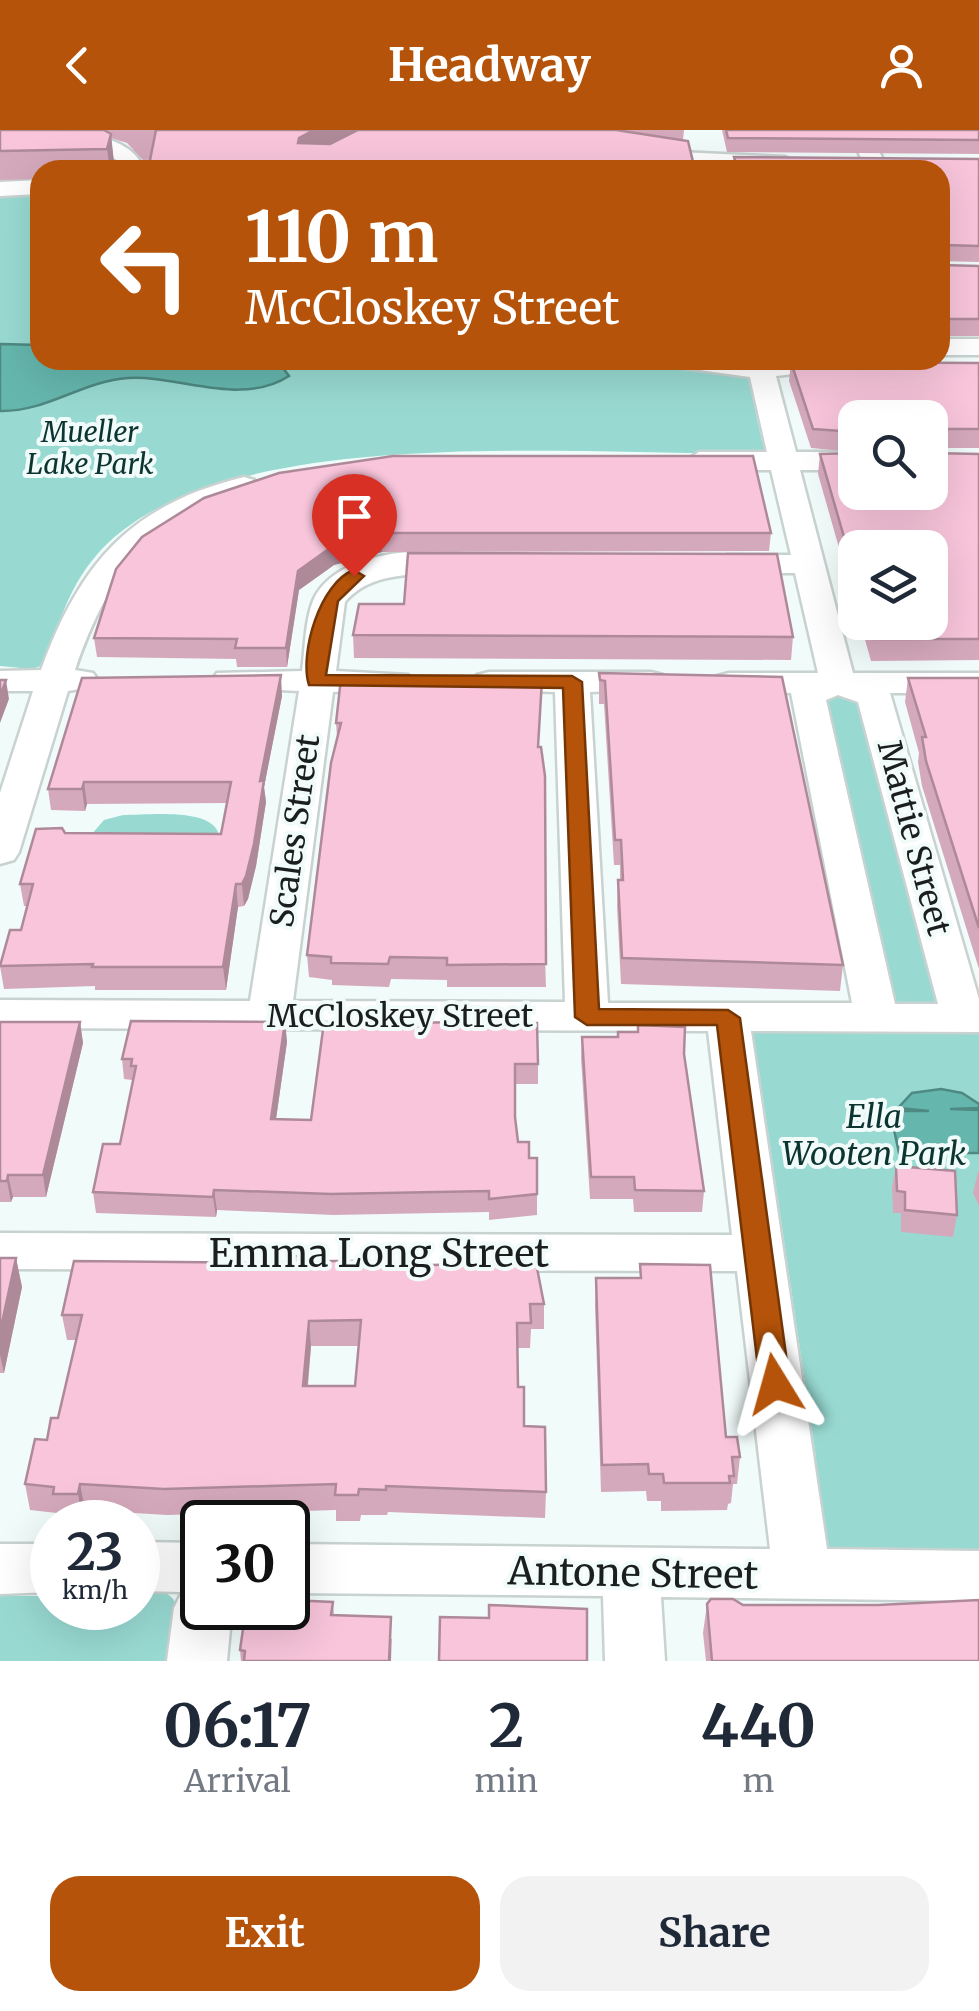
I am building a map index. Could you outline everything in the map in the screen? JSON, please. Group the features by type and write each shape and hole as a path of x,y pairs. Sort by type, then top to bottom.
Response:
{"street":[{"path":"33,130 112,148 130,160"},
{"path":"701,130 708,160"},
{"path":"860,130 873,160"},
{"path":"618,152 671,160"},
{"path":"0,188 30,188"},
{"path":"950,354 979,347"},
{"path":"950,362 979,369"},
{"path":"761,370 838,683"},
{"path":"677,461 838,462"},
{"path":"2,838 84,603 119,552 148,529 183,510 268,479"},
{"name":"Scales Street","path":"270,1014 328,601 338,587 354,576 391,565 486,563"},
{"path":"697,564 808,564"},
{"path":"0,681 110,680"},
{"path":"203,680 979,683"},
{"path":"572,682 587,1017"},
{"path":"838,683 806,695 877,1018"},
{"name":"Mattie Street","path":"838,683 874,696 971,1018"},
{"name":"McCloskey Street","path":"0,1014 971,1018"},
{"path":"728,1018 802,1575"},
{"name":"Emma Long Street","path":"0,1252 758,1253"},
{"path":"0,1569 30,1568"},
{"name":"Antone Street","path":"310,1568 979,1576"},
{"path":"630,1575 636,1661"},
{"path":"197,1661 201,1630"}],"green space":[{"name":"Mueller Lake Park","path":"30,192 30,370 718,370 748,377 762,441 769,453 417,453 322,462 234,479 158,508 101,550 66,604 47,664 32,669 0,666 0,193"},
{"path":"820,694 861,695 942,1002 893,1004"},
{"path":"123,815 190,816 212,824 218,832 215,837 91,835 104,820"},
{"name":"Ella Wooten Park","path":"979,1029 979,1549 837,1554 821,1541 812,1505 819,1487 815,1451 759,1071 747,1051 749,1037 757,1031"},
{"path":"160,1592 167,1594 178,1610 174,1661 0,1661 0,1596 30,1596 30,1630 160,1630"}],"shaded area":[{"path":"0,344 30,345 30,370 284,370 289,376 251,389 210,388 148,378 111,380 33,407 0,411"},
{"path":"941,1089 962,1093 979,1104 979,1108 950,1109 979,1110 979,1153 899,1153 890,1111 929,1111 898,1108 912,1093"}],"building":[{"path":"0,130 104,130 111,134 107,149 0,151"},
{"path":"156,130 314,130 299,138 298,143 330,144 358,130 616,130 688,141 693,160 150,160"},
{"path":"726,130 979,130 979,140 728,138"},
{"path":"734,157 979,159 979,246 950,245 950,160"},
{"path":"950,265 979,266 979,319 950,319"},
{"path":"950,363 979,363 979,429 948,429 948,400 838,400 838,431 813,429 794,370 950,370"},
{"path":"838,453 838,510 948,510 948,453 979,454 979,639 948,639 948,530 842,530 820,454"},
{"path":"393,456 753,456 771,533 381,533 333,546 298,571 286,648 235,648 237,639 94,638 116,569 142,537 204,498 279,473"},
{"path":"408,553 777,554 793,637 353,635 359,604 404,604"},
{"path":"599,673 782,677 843,965 622,958 618,880 623,880 621,840 615,840 605,681 600,680"},
{"path":"281,675 260,781 264,780 254,844 246,876 242,884 236,884 223,967 0,966 10,930 21,930 33,884 20,884 36,829 62,828 65,833 221,834 231,782 84,782 82,789 48,789 82,678"},
{"path":"341,678 542,679 538,747 545,776 546,964 447,965 447,958 390,957 388,964 331,963 331,957 307,955 331,763 341,723 336,723"},
{"path":"908,678 979,678 979,928 926,761 922,737 926,737"},
{"path":"131,1021 285,1022 271,1119 311,1120 324,1022 537,1023 538,1064 515,1064 515,1117 518,1142 529,1142 529,1158 537,1158 537,1194 489,1199 489,1191 331,1194 214,1190 213,1197 93,1192 103,1144 120,1144 136,1066 131,1066 132,1059 122,1059"},
{"path":"0,1022 80,1022 43,1175 8,1175 7,1181 0,1181"},
{"path":"638,1025 685,1027 684,1054 704,1191 635,1190 634,1177 591,1177 582,1037 618,1037 618,1032 638,1032"},
{"path":"896,1166 955,1171 957,1215 905,1210 905,1192 897,1191"},
{"path":"286,1256 312,1256 312,1261 369,1261 375,1266 533,1263 544,1304 530,1304 531,1323 517,1323 518,1387 524,1387 524,1426 545,1427 546,1492 386,1486 386,1490 359,1489 358,1495 335,1495 336,1484 164,1489 80,1484 78,1494 53,1494 54,1487 25,1484 35,1439 47,1440 51,1418 58,1418 82,1315 62,1315 74,1261 285,1263","holes":["361,1320 355,1386 303,1386 309,1321"]},
{"path":"0,1258 16,1258 0,1332"},
{"path":"640,1264 710,1265 726,1437 737,1437 740,1457 732,1457 734,1476 729,1476 730,1483 664,1483 663,1474 649,1474 648,1464 602,1465 596,1278 641,1278"},
{"path":"711,1599 733,1599 743,1605 979,1600 979,1661 712,1661 707,1604"},
{"path":"310,1601 333,1602 331,1615 391,1617 389,1661 244,1661 245,1651 240,1650 243,1630 310,1630"},
{"path":"489,1605 587,1609 587,1661 439,1661 440,1617 489,1618"}],"route":[{"path":"354,576 338,587 328,601 316,681 572,682 587,1017 728,1018 775,1384"}]}
